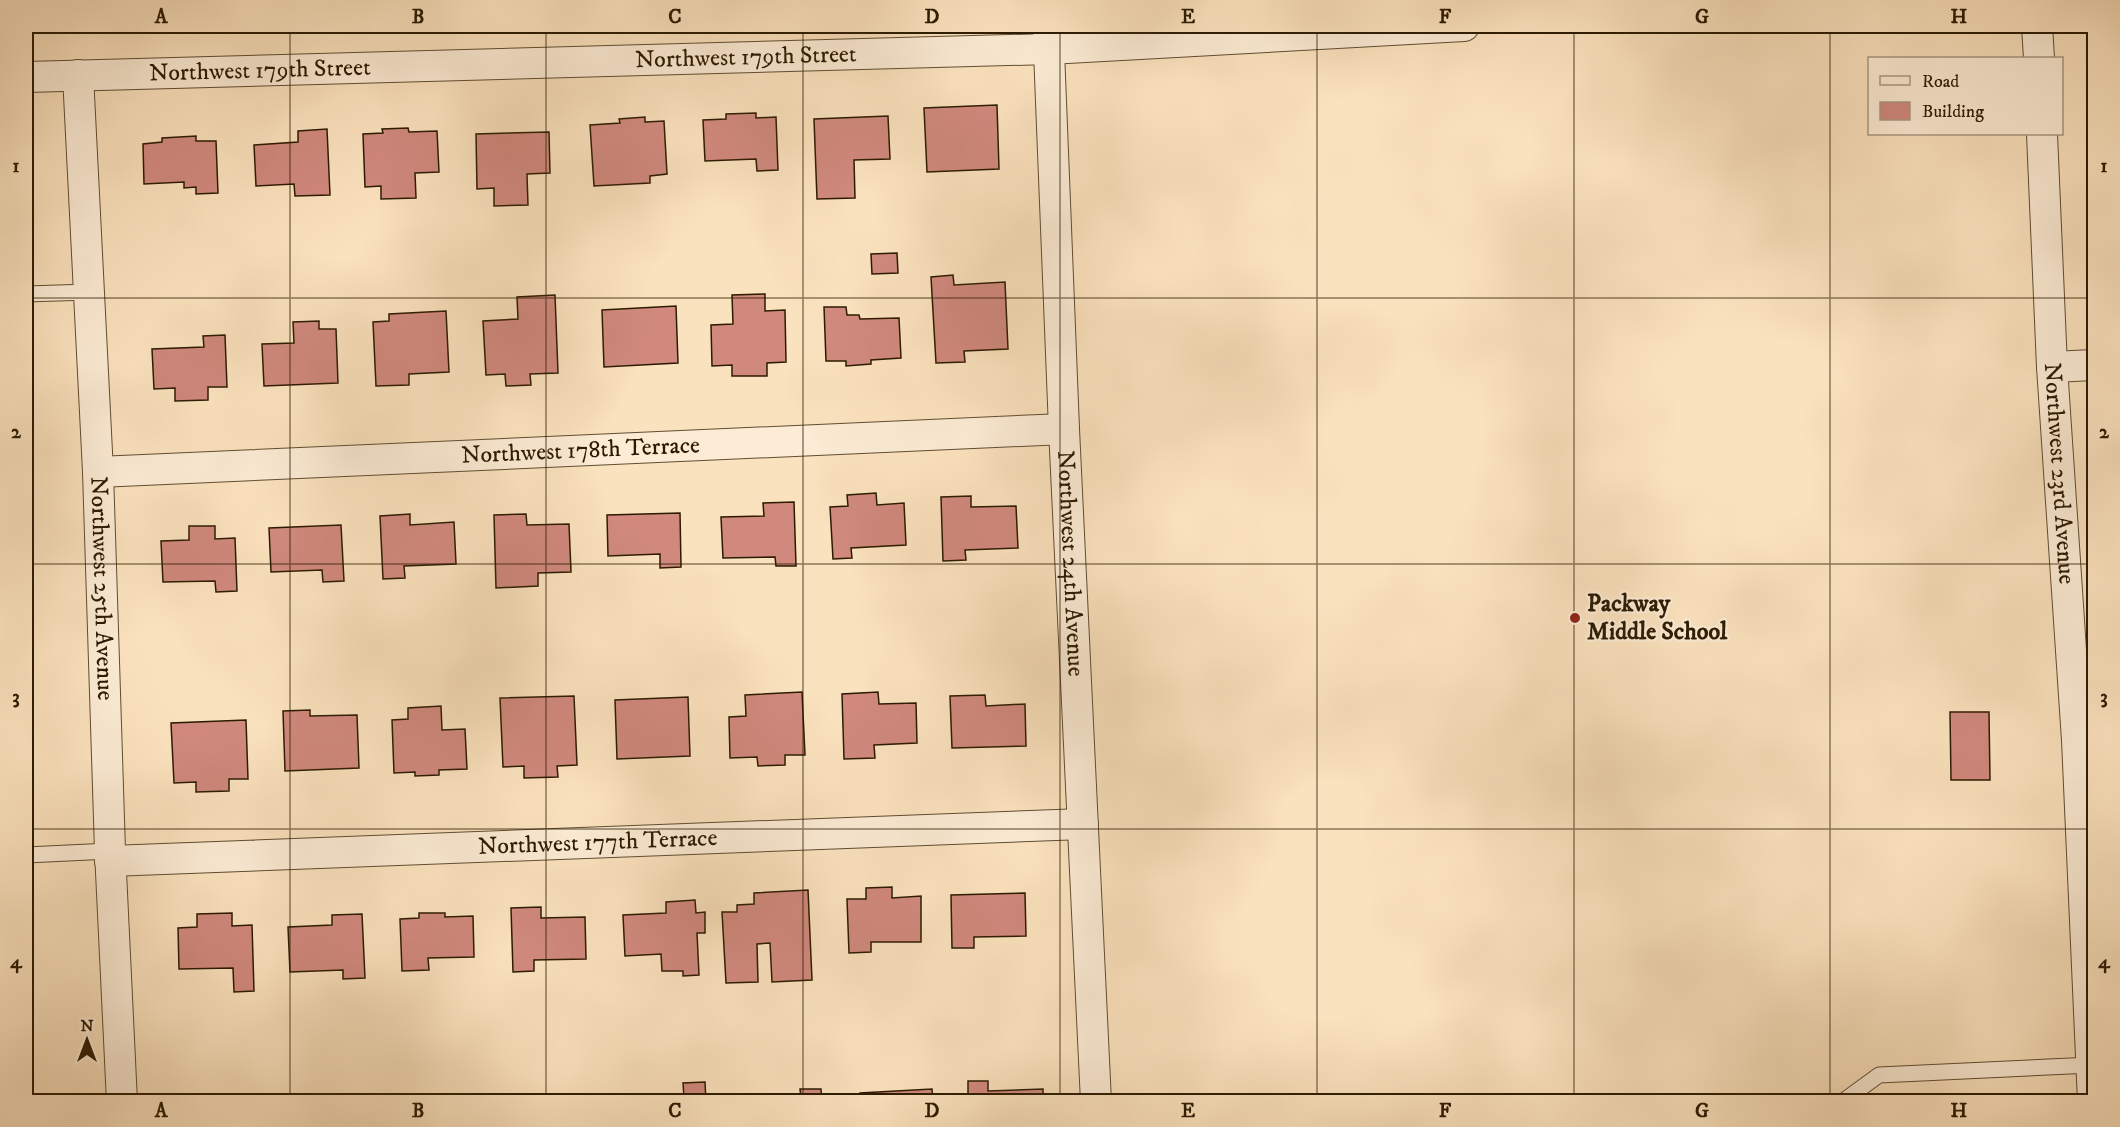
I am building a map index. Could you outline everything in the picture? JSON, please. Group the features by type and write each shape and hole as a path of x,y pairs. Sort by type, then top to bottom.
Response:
{"street":[{"name":"Northwest 179th Street","path":"26,77 1049,37 1464,26"},
{"path":"2037,26 2038,57"},
{"name":"Northwest 24th Avenue","path":"1049,37 1064,429 1096,1101"},
{"name":"Northwest 25th Avenue","path":"78,75 98,472 110,856 122,1101"},
{"name":"Northwest 23rd Avenue","path":"2042,135 2052,367 2086,739 2093,1101"},
{"path":"2052,367 2094,365"},
{"name":"Northwest 178th Terrace","path":"98,472 1064,429"},
{"name":"Northwest 177th Terrace","path":"110,856 1083,824"}],"lane":[{"path":"26,294 89,292"},
{"path":"26,855 110,856"},
{"path":"1842,1101 1879,1075 2092,1065"}],"building":[{"path":"997,105 999,169 927,172 924,108"},
{"path":"756,113 756,118 776,117 778,170 757,171 756,159 705,161 703,120 726,119 726,114"},
{"path":"888,116 890,159 854,160 855,198 817,199 814,119"},
{"path":"645,117 645,122 664,121 667,174 650,176 650,183 594,186 590,125 620,123 619,119"},
{"path":"408,128 409,132 437,131 439,172 415,173 416,198 381,199 381,186 365,187 363,134 383,133 382,129"},
{"path":"327,129 330,195 295,196 294,184 256,186 254,145 298,142 298,131"},
{"path":"549,132 550,173 527,174 528,205 494,206 494,188 477,189 476,134"},
{"path":"196,136 196,141 216,141 218,193 196,194 196,187 184,188 184,182 144,184 143,144 162,142 162,138"},
{"path":"897,253 898,273 872,274 871,254"},
{"path":"953,275 954,285 1005,282 1008,349 964,351 965,362 936,363 931,277"},
{"path":"765,294 765,311 785,310 786,362 767,363 767,376 732,376 732,365 712,366 711,325 733,324 732,295"},
{"path":"555,295 558,373 530,374 531,385 506,386 505,374 486,375 483,321 518,319 517,297"},
{"path":"676,306 678,363 604,367 602,310"},
{"path":"824,307 846,307 847,315 859,315 860,319 899,318 901,358 871,360 871,364 846,366 846,361 826,361"},
{"path":"446,311 449,372 409,374 409,385 376,386 373,322 389,321 389,314"},
{"path":"319,321 319,329 336,329 338,383 264,386 262,344 294,343 293,322"},
{"path":"225,335 227,387 208,387 208,400 175,401 175,388 154,389 152,349 204,347 203,336"},
{"path":"876,493 877,505 904,503 906,545 851,548 852,558 833,559 830,507 848,506 847,495"},
{"path":"971,496 971,507 1016,506 1018,548 965,550 966,560 943,561 941,497"},
{"path":"794,502 796,566 776,566 775,557 723,558 721,517 764,516 763,503"},
{"path":"680,513 681,567 660,568 660,554 608,556 607,515"},
{"path":"410,514 410,525 454,522 456,564 404,566 405,578 383,579 380,516"},
{"path":"526,514 527,525 569,524 571,572 538,573 538,586 496,588 494,515"},
{"path":"341,525 344,581 323,582 322,570 271,572 269,528"},
{"path":"189,526 215,526 215,539 235,538 237,591 216,592 215,581 163,582 161,541 189,540"},
{"path":"802,692 805,755 785,755 785,765 758,766 757,757 730,758 729,717 746,716 745,695"},
{"path":"878,692 879,704 916,703 917,743 874,745 875,758 844,759 842,694"},
{"path":"985,695 986,706 1025,704 1026,746 952,748 950,696"},
{"path":"574,696 577,765 557,766 558,777 524,778 524,766 503,767 500,698"},
{"path":"688,697 690,756 617,759 615,700"},
{"path":"441,706 442,730 465,729 467,769 439,770 439,775 415,776 415,772 394,773 392,720 408,719 408,708"},
{"path":"310,710 310,716 357,715 359,768 285,771 283,711"},
{"path":"1950,712 1989,712 1990,780 1951,780"},
{"path":"246,720 248,779 229,779 229,791 196,792 196,782 174,783 171,723"},
{"path":"892,887 892,898 921,896 921,942 871,942 871,952 849,953 847,899 866,899 866,888"},
{"path":"808,890 812,980 772,982 770,943 757,944 758,982 726,983 722,912 737,912 737,905 754,904 754,893"},
{"path":"1025,893 1026,936 974,937 974,948 952,948 951,895"},
{"path":"695,900 696,913 705,912 705,933 697,933 699,975 683,976 683,971 662,971 661,954 625,956 623,915 666,913 666,902"},
{"path":"541,907 541,918 585,917 586,959 534,960 534,971 513,972 511,908"},
{"path":"232,913 232,926 252,925 254,991 234,992 233,968 179,969 178,928 197,927 197,914"},
{"path":"419,913 445,913 445,917 473,916 474,957 428,958 429,970 402,971 400,919 419,918"},
{"path":"362,914 365,978 343,979 343,970 290,972 288,927 332,925 332,915"},
{"path":"968,1081 988,1081 988,1091 1043,1089 1043,1102 968,1102"},
{"path":"705,1082 706,1102 632,1102 684,1098 683,1083"},
{"path":"800,1089 821,1089 822,1102 750,1102 801,1098"},
{"path":"932,1089 933,1102 860,1102 860,1093"},
{"path":"559,1094 559,1102 507,1102 541,1100 540,1095"}],"place":[{"name":"Packway Middle School","path":"1575,618"}]}
